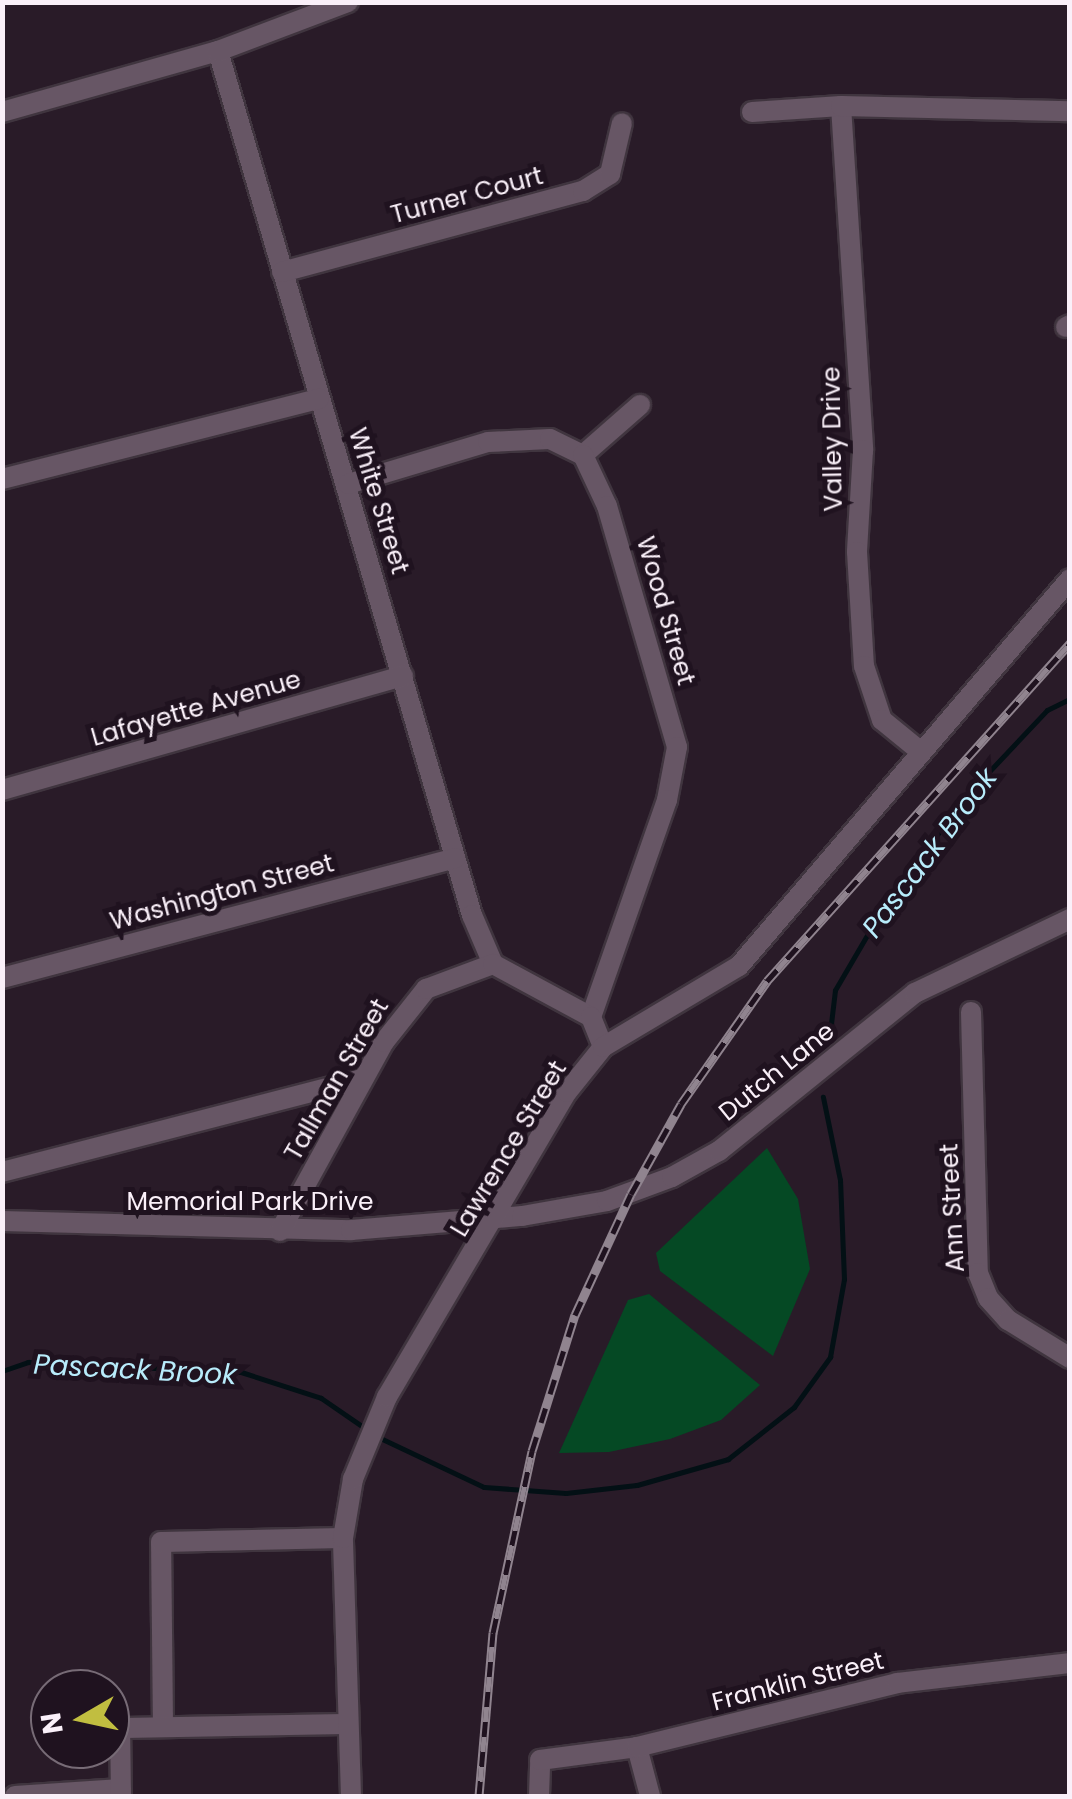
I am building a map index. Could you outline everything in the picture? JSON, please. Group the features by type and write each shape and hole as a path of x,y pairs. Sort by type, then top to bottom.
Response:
{"street":[{"path":"2,112 218,52 348,2"},
{"name":"White Street","path":"218,52 456,858 494,964"},
{"path":"752,112 842,106 1070,112"},
{"name":"Valley Drive","path":"842,106 863,450 857,552 864,666 882,720 920,751"},
{"name":"Turner Court","path":"282,272 582,191 610,174 622,123"},
{"path":"2,479 319,399"},
{"path":"348,484 488,442 550,439 583,455 640,405"},
{"name":"Wood Street","path":"583,455 608,506 677,747 667,800 591,1017"},
{"name":"Lawrence Street","path":"351,1796 343,1538 366,1444 387,1397 498,1217 567,1092 603,1047 739,966 1070,579"},
{"name":"Lafayette Avenue","path":"2,790 404,676"},
{"name":"Washington Street","path":"2,978 456,858"},
{"name":"Dutch Lane","path":"498,1217 607,1201 690,1168 746,1131 914,993 1070,920"},
{"path":"494,964 591,1017 603,1047"},
{"name":"Tallman Street","path":"280,1231 362,1079 426,989 494,964"},
{"name":"Ann Street","path":"971,1012 978,1273 988,1298 1008,1320 1070,1358"},
{"path":"2,1172 362,1079"},
{"name":"Memorial Park Drive","path":"3,1216 280,1231 498,1217"},
{"path":"163,1726 161,1542 343,1538"},
{"name":"Franklin Street","path":"539,1796 540,1760 637,1747 896,1683 1070,1663"},
{"path":"16,1796 121,1793 120,1728 348,1724"},
{"path":"637,1747 650,1796"}],"green space":[{"path":"767,1148 798,1199 810,1269 773,1356 660,1271 656,1253"},
{"path":"649,1294 760,1385 721,1420 670,1439 609,1452 559,1453 628,1300"}],"waterway":[{"name":"Pascack Brook","path":"830,1032 835,990 887,901 966,796 1047,710 1070,699"},
{"name":"Pascack Brook","path":"378,1437 484,1487 566,1493 637,1485 728,1459 794,1407 830,1357 844,1279 840,1180 823,1097"},
{"name":"Pascack Brook","path":"2,1371 28,1362 241,1372 321,1398 369,1431"}],"railway":[{"path":"479,1796 493,1633 532,1451 575,1315 631,1194 681,1104 767,981 1070,643"}]}
